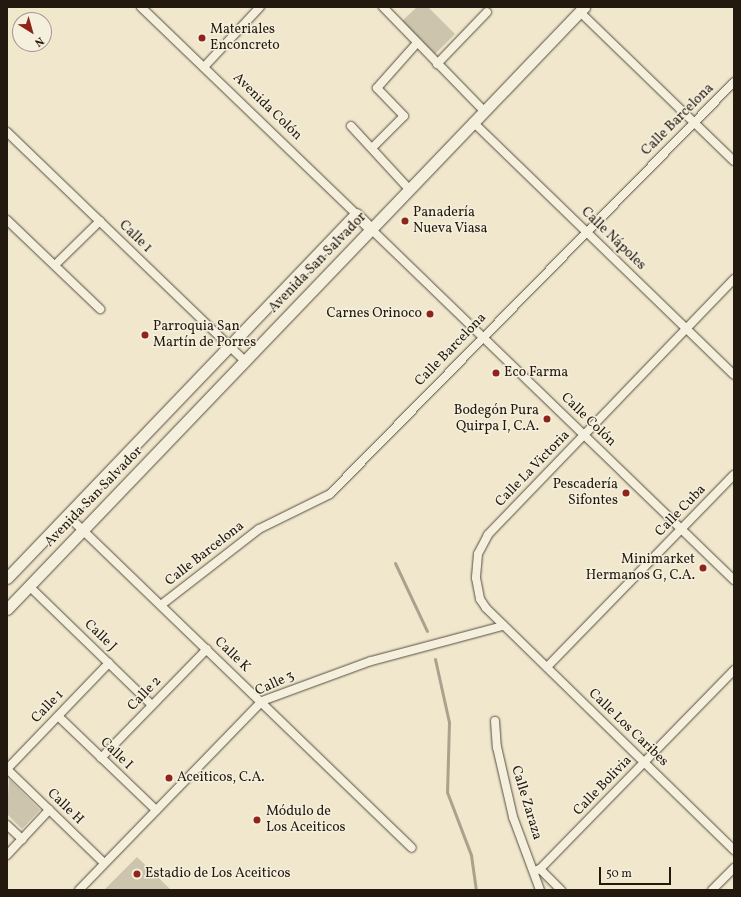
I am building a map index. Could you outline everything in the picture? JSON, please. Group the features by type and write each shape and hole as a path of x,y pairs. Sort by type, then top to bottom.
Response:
{"street":[{"name":"Avenida Colón","path":"141,7 371,228"},
{"path":"204,67 260,7"},
{"path":"383,7 484,111"},
{"path":"582,9 734,161"},
{"name":"Avenida San Salvador","path":"7,609 582,9"},
{"path":"437,64 487,12"},
{"path":"372,148 404,116 376,88 417,43"},
{"name":"Calle Barcelona","path":"161,605 259,529 330,494 483,336 734,82"},
{"name":"Calle Nápoles","path":"473,122 734,375"},
{"path":"351,126 410,189"},
{"name":"Calle 1","path":"7,132 245,361"},
{"name":"Avenida San Salvador","path":"7,578 356,214"},
{"path":"7,220 100,309"},
{"path":"55,265 100,221"},
{"name":"Calle Colón","path":"371,228 734,580"},
{"name":"Calle La Victoria","path":"503,626 480,599 476,578 478,554 488,535 734,279"},
{"name":"Calle Cuba","path":"547,667 734,475"},
{"name":"Calle K","path":"67,515 262,701 412,848"},
{"name":"Calle J","path":"29,586 152,705"},
{"name":"Calle Los Caribes","path":"503,626 734,850"},
{"name":"Calle 3","path":"79,890 262,701 371,661 503,626"},
{"name":"Calle 2","path":"101,758 207,649"},
{"name":"Calle 1","path":"7,769 109,663"},
{"name":"Calle Bolivia","path":"537,870 734,670"},
{"name":"Calle I","path":"58,716 156,810"},
{"name":"Calle Zaraza","path":"495,721 497,747 513,817 537,870 540,890"},
{"name":"Calle H","path":"7,769 104,863"},
{"path":"7,855 49,810"},
{"path":"7,825 22,839"},
{"path":"712,890 734,868"},
{"path":"537,870 561,890"}],"shaded area":[{"path":"417,7 428,7 455,34 435,54 402,21"},
{"path":"9,779 40,810 22,829 7,814"},
{"name":"Estadio de Los Aceiticos","path":"137,857 171,890 104,890"}],"waterway":[{"path":"395,563 427,631"},
{"path":"435,659 449,722 447,792 471,855 476,890"}],"place":[{"name":"Materiales Enconcreto","path":"202,38"},
{"name":"Panadería Nueva Viasa","path":"405,221"},
{"name":"Carnes Orinoco","path":"430,314"},
{"name":"Parroquia San Martín de Porres","path":"145,335"},
{"name":"Eco Farma","path":"496,373"},
{"name":"Bodegón Pura Quirpa I, C.A.","path":"547,419"},
{"name":"Pescadería Sifontes","path":"626,493"},
{"name":"Minimarket Hermanos G, C.A.","path":"703,568"},
{"name":"Aceiticos, C.A.","path":"169,778"},
{"name":"Módulo de Los Aceiticos","path":"257,820"},
{"name":"Estadio de Los Aceiticos","path":"137,874"}]}
